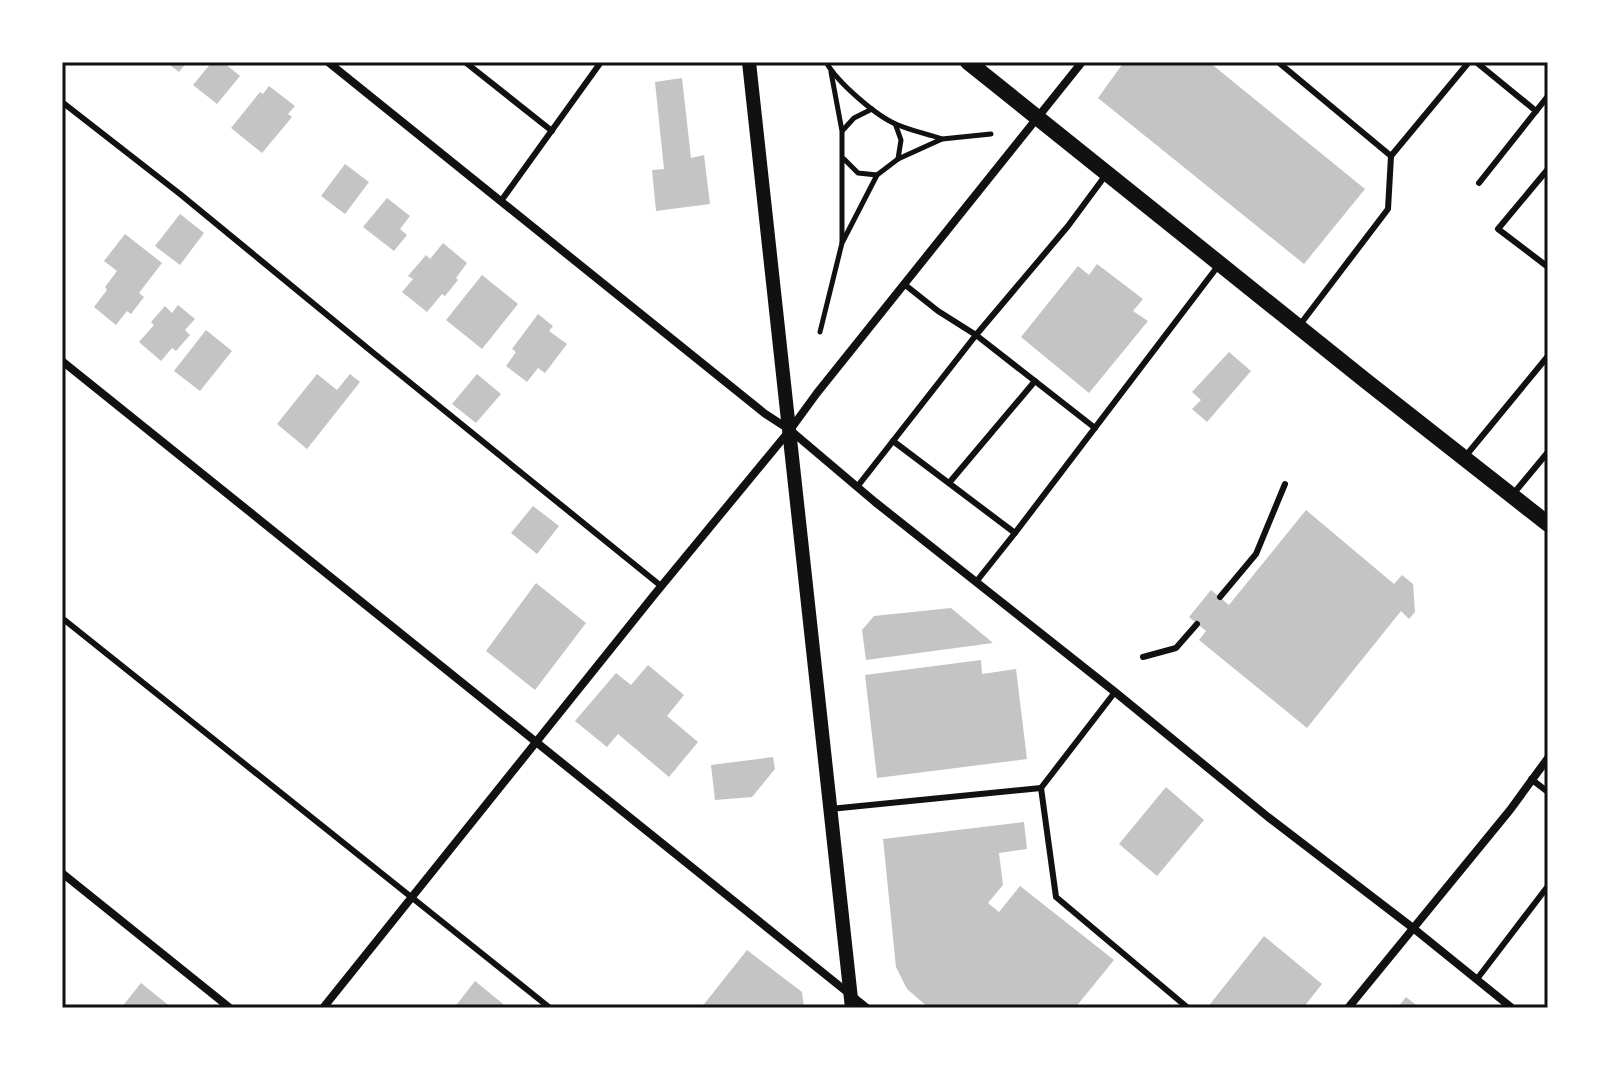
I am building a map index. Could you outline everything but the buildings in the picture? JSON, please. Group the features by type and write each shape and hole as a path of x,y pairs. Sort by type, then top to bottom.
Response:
{"main road":[{"path":"968,62 1548,524"}],"street":[{"path":"328,62 1268,817 1512,1008"},
{"path":"749,62 851,1001"},
{"path":"323,1008 790,430 1082,62"},
{"path":"62,361 536,742 851,1001 867,1008"},
{"path":"1348,1008 1510,810 1548,758"},
{"path":"62,873 230,1008"}],"lane":[{"path":"465,62 552,131"},
{"path":"501,201 601,62"},
{"path":"1278,62 1391,156"},
{"path":"1299,326 1388,209 1391,156 1469,62"},
{"path":"1476,62 1536,111"},
{"path":"1479,183 1548,96"},
{"path":"62,102 180,194 661,586"},
{"path":"1547,265 1498,229 1548,169"},
{"path":"857,487 976,335 1068,226 1107,173"},
{"path":"976,582 1220,263"},
{"path":"904,284 976,335 1095,428"},
{"path":"1464,458 1548,356"},
{"path":"949,483 1035,381"},
{"path":"893,441 1015,533"},
{"path":"1512,495 1548,452"},
{"path":"1220,597 1256,554 1285,484"},
{"path":"62,618 550,1008"},
{"path":"1143,657 1176,648 1197,624"},
{"path":"1115,692 1041,788 1056,897 1188,1008"},
{"path":"1531,779 1548,792"},
{"path":"830,809 1041,788"},
{"path":"1477,979 1548,886"}],"path":[{"path":"820,332 842,243 842,131 831,72 826,62"},
{"path":"831,72 872,109 896,125 942,139"},
{"path":"842,131 854,118 872,109"},
{"path":"896,125 901,140 898,159"},
{"path":"842,243 877,175 898,159 942,139 991,134"},
{"path":"843,158 858,173 877,175"}]}
